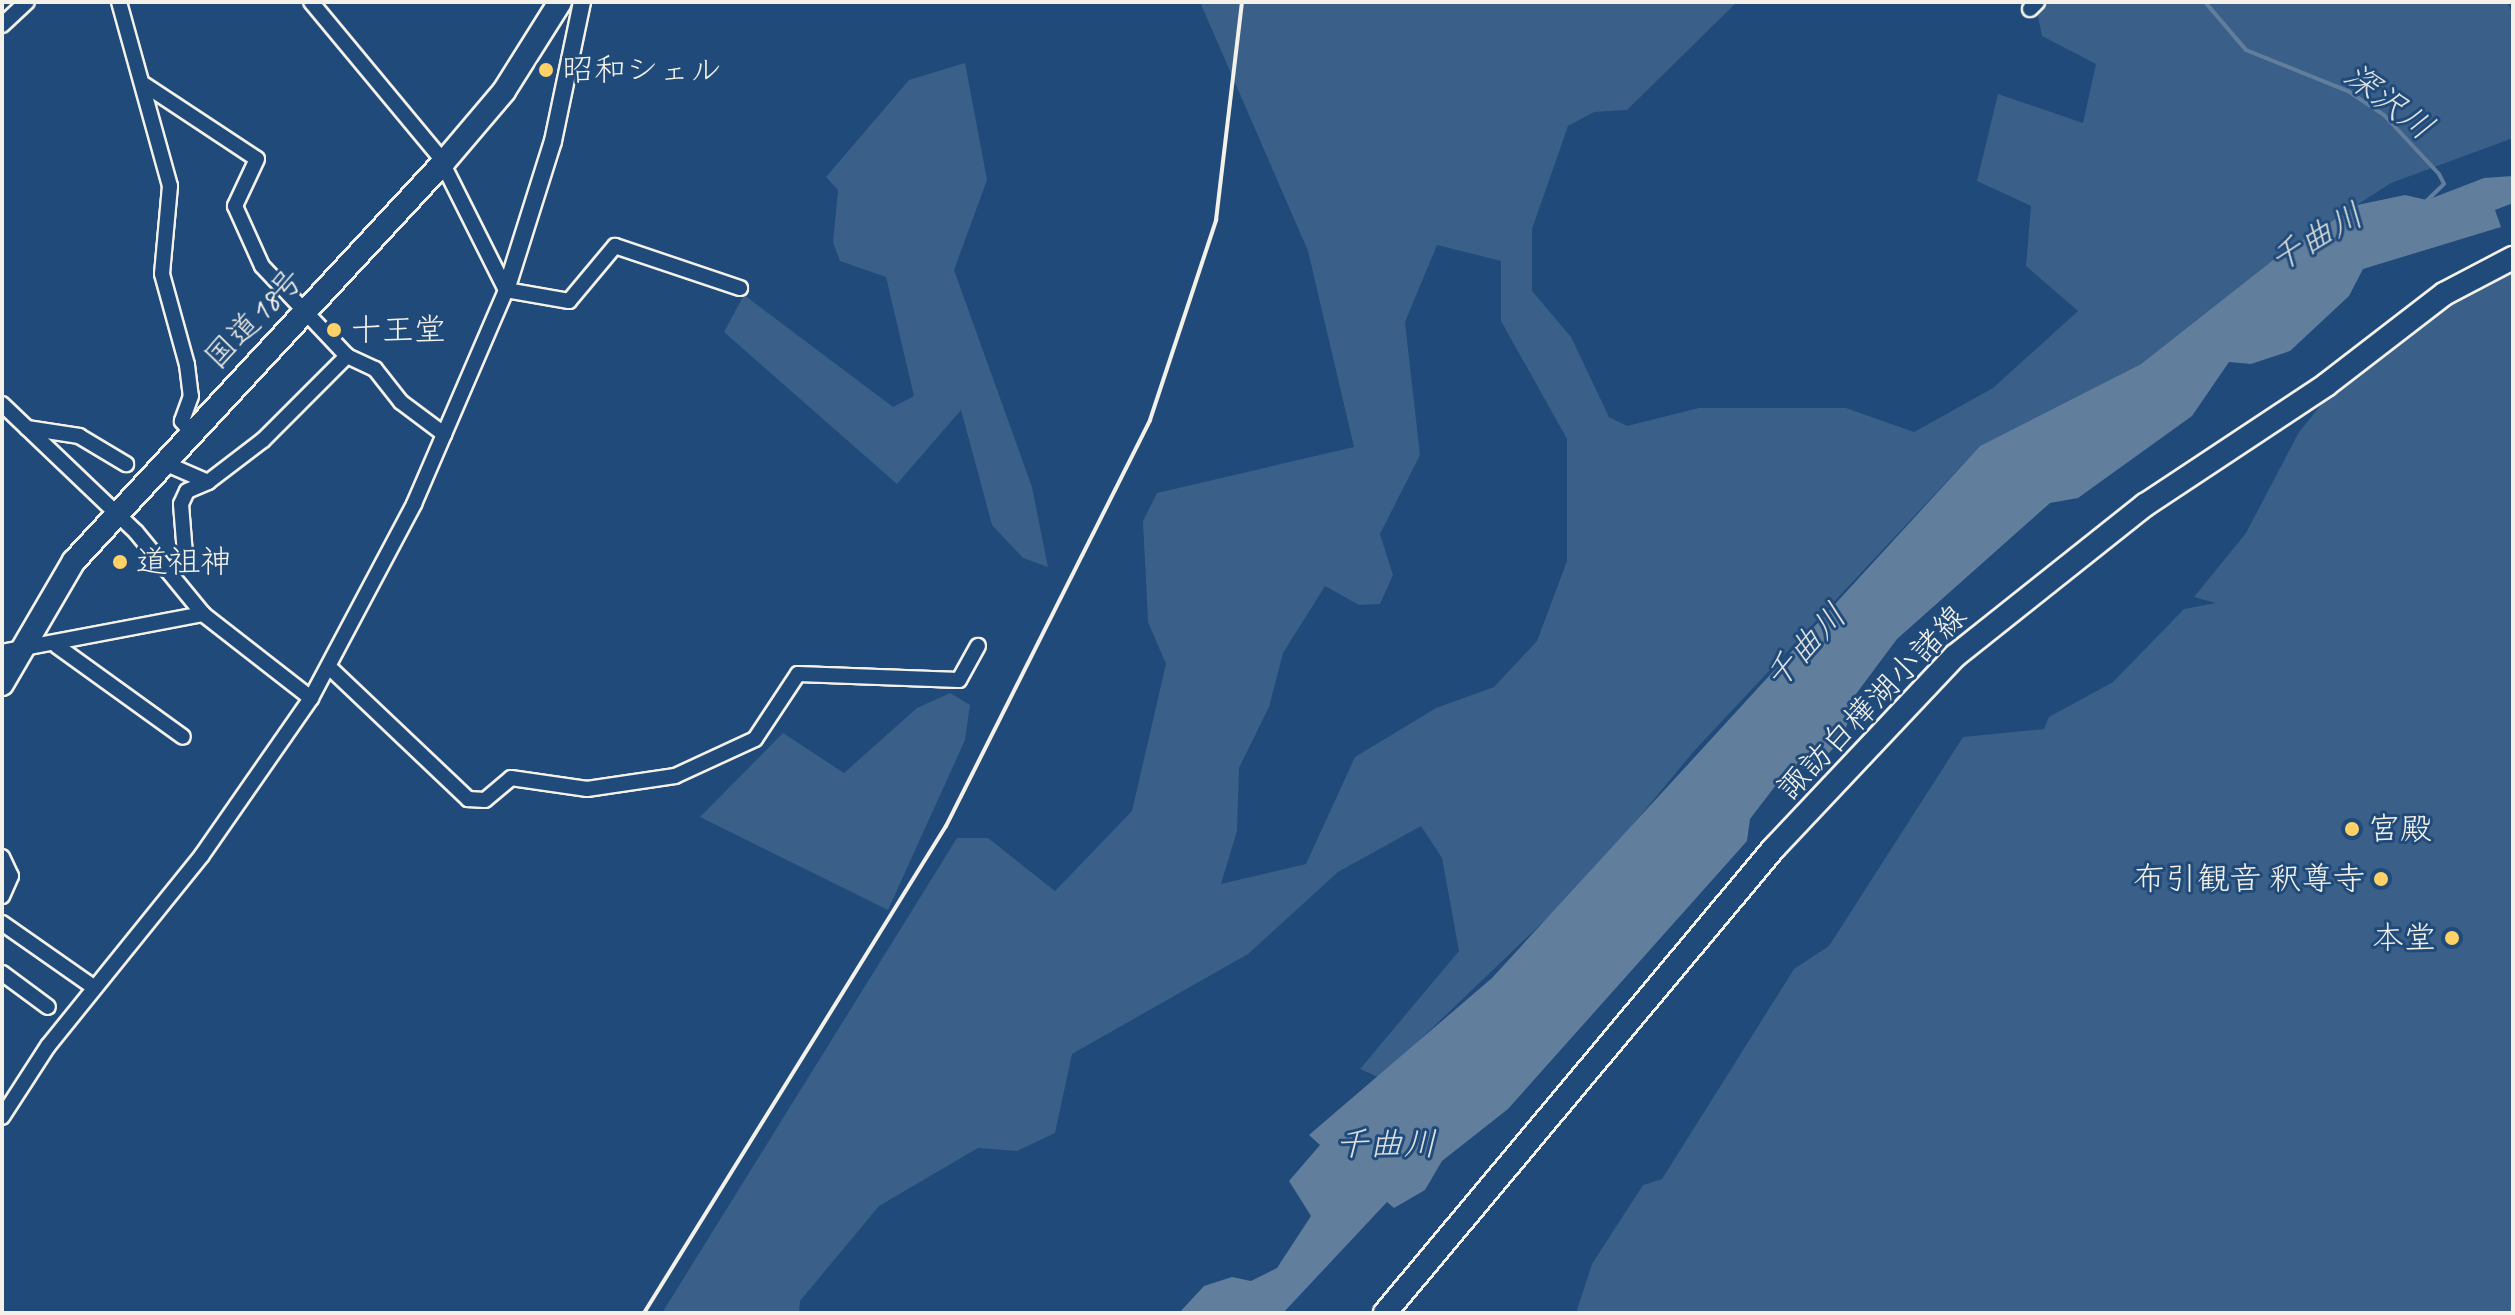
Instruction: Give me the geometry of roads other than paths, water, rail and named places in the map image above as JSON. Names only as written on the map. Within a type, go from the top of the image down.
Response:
[{"type":"main road","name":"国道18号","points":[[2,684],[13,648],[116,511],[443,163],[504,91],[562,2]]},
{"type":"main road","name":"諏訪白樺湖小諸線","points":[[1385,1313],[1774,848],[1955,656],[2145,505],[2326,385],[2444,294],[2513,258]]},
{"type":"street","points":[[2,25],[27,2]]},
{"type":"street","points":[[119,2],[145,85],[170,186],[162,274],[187,365],[191,396],[182,421],[191,432]]},
{"type":"street","points":[[311,2],[443,163],[506,290]]},
{"type":"street","points":[[562,2],[578,21]]},
{"type":"street","points":[[2,1117],[8,1090],[195,865],[311,698],[329,667],[444,434],[506,290],[542,180],[582,2]]},
{"type":"street","points":[[145,85],[257,159],[235,206],[262,266],[307,310],[347,356],[375,369],[401,402],[444,434]]},
{"type":"street","points":[[506,290],[569,301],[615,246],[740,288]]},
{"type":"street","points":[[172,573],[185,554],[181,504],[187,491],[208,482],[263,440],[347,356]]},
{"type":"street","points":[[2,404],[116,511],[172,573],[203,614],[311,698]]},
{"type":"street","points":[[27,428],[79,436],[126,464]]},
{"type":"street","points":[[162,462],[208,482]]},
{"type":"street","points":[[13,648],[57,646],[203,614]]},
{"type":"street","points":[[57,646],[183,737]]},
{"type":"street","points":[[329,667],[468,799],[485,800],[511,778],[587,789],[675,776],[755,739],[798,674],[959,680],[978,646]]},
{"type":"street","points":[[2,857],[11,876],[2,896]]},
{"type":"street","points":[[2,923],[95,988]]},
{"type":"street","points":[[2,973],[48,1007]]},
{"type":"water","name":"千曲川","points":[[2513,176],[2513,203],[2495,210],[2501,227],[2363,269],[2349,296],[2290,351],[2251,364],[2229,362],[2192,416],[2078,498],[2050,503],[1897,639],[1853,698],[1844,737],[1811,772],[1792,764],[1750,819],[1747,841],[1508,1109],[1442,1161],[1425,1190],[1394,1208],[1387,1202],[1283,1313],[1179,1313],[1204,1286],[1232,1277],[1251,1281],[1277,1268],[1311,1216],[1289,1181],[1320,1145],[1309,1135],[1492,978],[1980,446],[2141,364],[2282,253],[2357,205],[2405,195],[2427,200],[2484,178]]},
{"type":"waterway","name":"深沢川","points":[[2205,2],[2246,50],[2348,91],[2384,115],[2439,174],[2444,184],[2424,203]]},
{"type":"railway","points":[[644,1313],[946,826],[1150,420],[1216,220],[1242,2]]},
{"type":"place","name":"昭和シェル","points":[[546,70]]},
{"type":"place","name":"十王堂","points":[[334,330]]},
{"type":"place","name":"道祖神","points":[[120,562]]},
{"type":"place","name":"宮殿","points":[[2352,829]]},
{"type":"place","name":"布引観音 釈尊寺","points":[[2381,879]]},
{"type":"place","name":"本堂","points":[[2452,938]]}]
